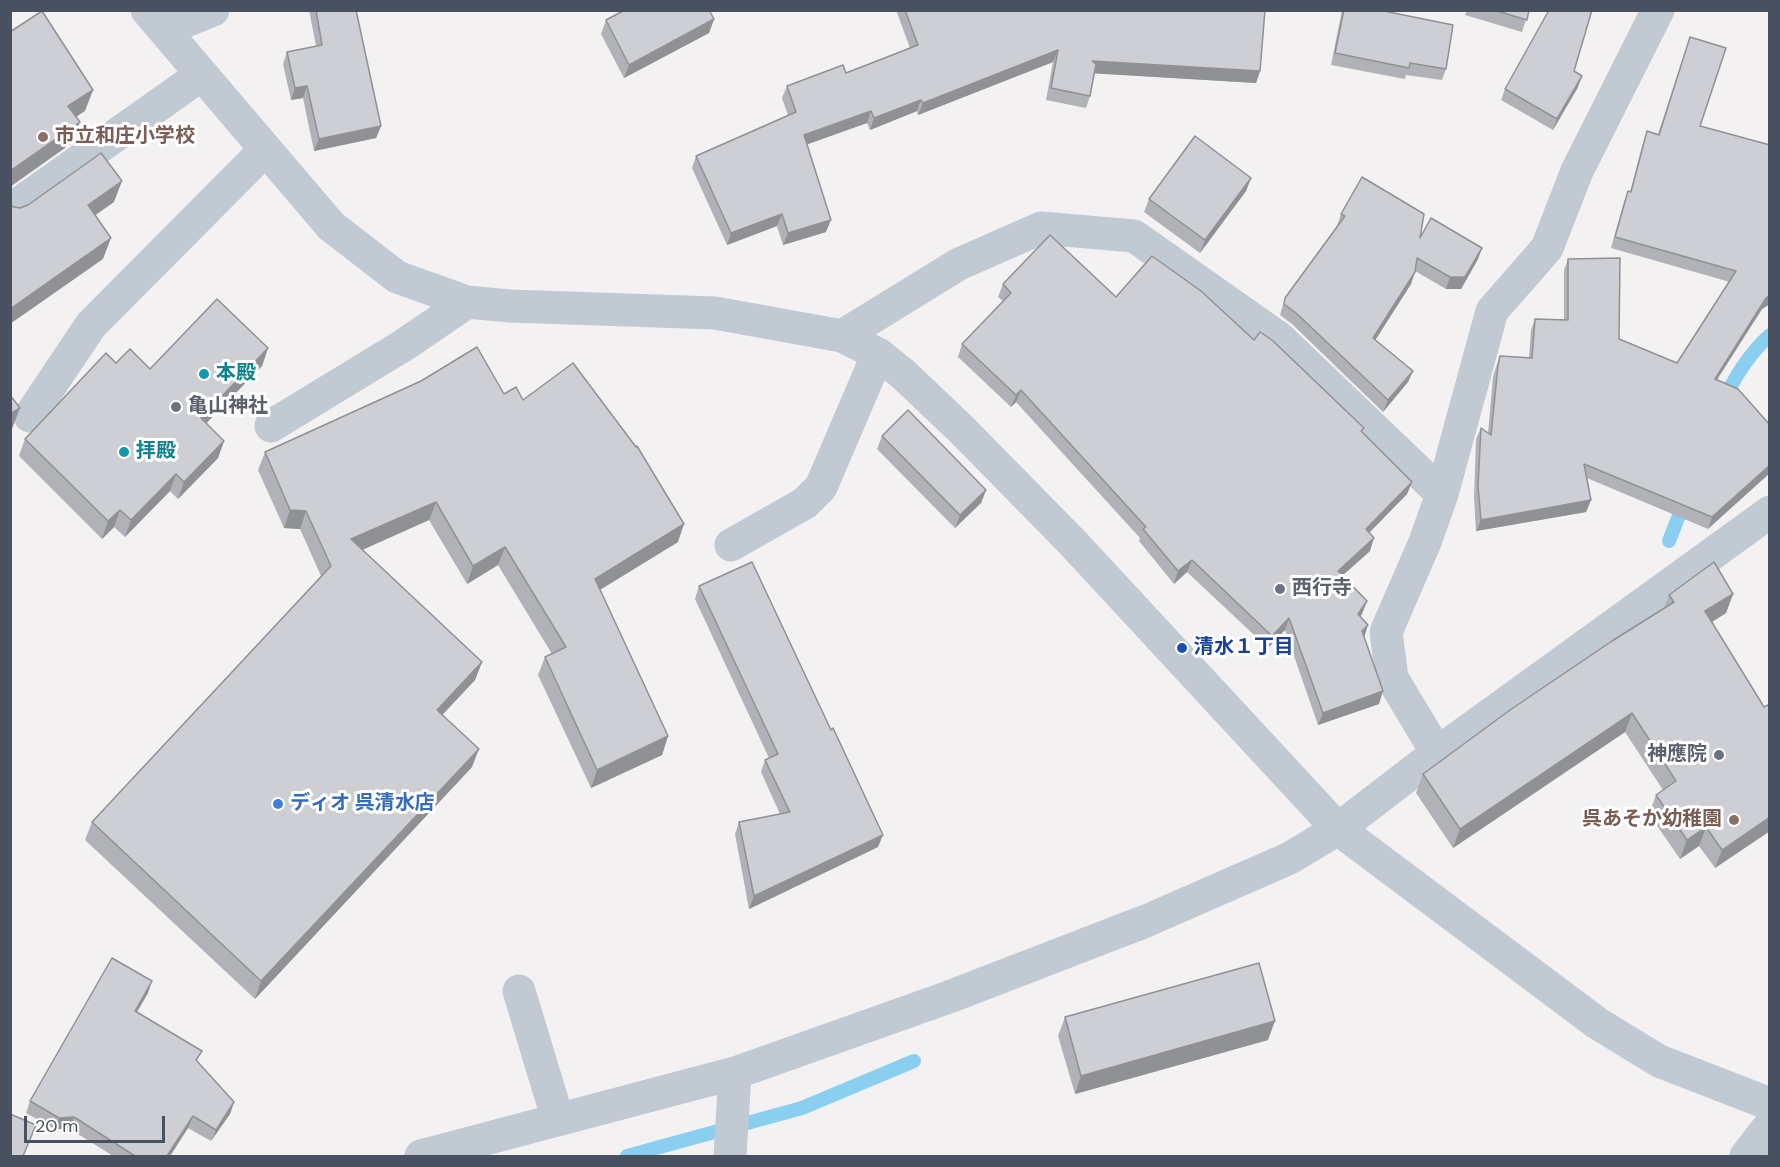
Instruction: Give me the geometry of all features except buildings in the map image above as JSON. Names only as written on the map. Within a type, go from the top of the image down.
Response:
[{"type":"street","points":[[213,10],[156,20],[331,226],[397,277],[467,302],[510,306],[715,313],[842,336],[878,354],[903,374],[962,430],[1073,543],[1338,829],[1597,1023],[1659,1061],[1770,1104]]},
{"type":"street","points":[[1437,753],[1392,678],[1386,632],[1425,542],[1442,494],[1492,312],[1547,248],[1577,171],[1658,10]]},
{"type":"street","points":[[10,210],[201,75]]},
{"type":"street","points":[[30,416],[91,325],[265,150]]},
{"type":"street","points":[[842,336],[960,264],[1041,228],[1134,236],[1279,338],[1442,494]]},
{"type":"street","points":[[271,426],[404,345],[467,302]]},
{"type":"street","points":[[731,545],[805,503],[821,487],[878,354]]},
{"type":"street","points":[[420,1156],[735,1073],[949,997],[1146,921],[1290,858],[1338,829],[1437,753],[1770,512]]},
{"type":"street","points":[[519,991],[558,1120]]},
{"type":"street","points":[[730,1156],[735,1073]]},
{"type":"street","points":[[1746,1156],[1770,1125]]},
{"type":"waterway","points":[[1724,402],[1743,366],[1770,335]]},
{"type":"waterway","points":[[1669,541],[1685,500]]},
{"type":"waterway","points":[[627,1156],[802,1108],[914,1061]]},
{"type":"place","name":"市立和庄小学校","points":[[43,137]]},
{"type":"place","name":"本殿","points":[[204,374]]},
{"type":"place","name":"亀山神社","points":[[176,407]]},
{"type":"place","name":"拝殿","points":[[124,452]]},
{"type":"place","name":"西行寺","points":[[1280,589]]},
{"type":"place","name":"清水１丁目","points":[[1182,648]]},
{"type":"place","name":"神應院","points":[[1719,755]]},
{"type":"place","name":"ディオ 呉清水店","points":[[278,804]]},
{"type":"place","name":"呉あそか幼稚園","points":[[1734,820]]}]
